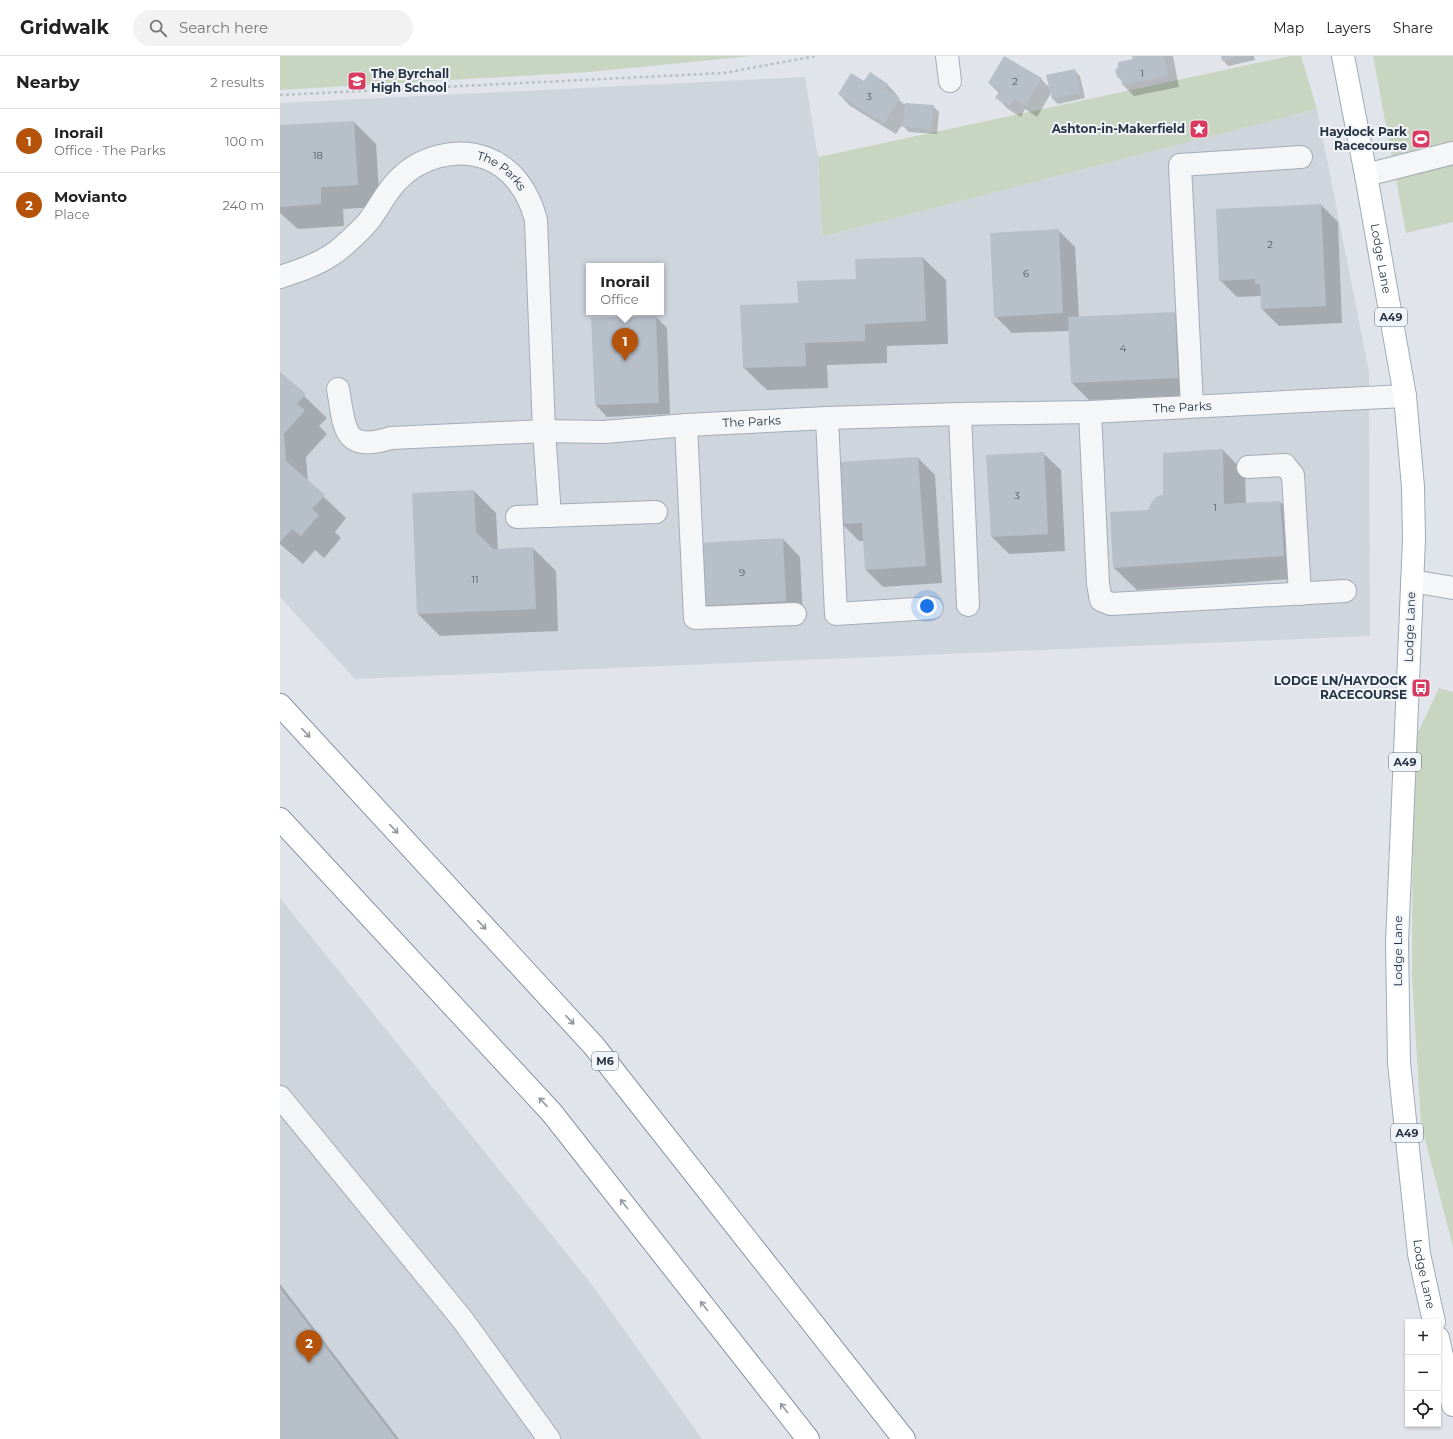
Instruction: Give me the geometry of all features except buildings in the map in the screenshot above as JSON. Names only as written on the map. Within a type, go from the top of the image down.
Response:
[{"type":"main road","name":"Lodge Lane","points":[[1343,56],[1366,175],[1405,396],[1413,487],[1414,539],[1397,943],[1399,1063],[1419,1254],[1433,1319]]},
{"type":"main road","name":"M6","points":[[280,705],[594,1046],[904,1439]]},
{"type":"main road","points":[[280,819],[552,1113],[808,1439]]},
{"type":"main road","points":[[1441,1351],[1453,1405]]},
{"type":"street","points":[[947,56],[950,81]]},
{"type":"street","name":"The Parks","points":[[280,277],[306,268],[333,254],[367,223],[396,181],[411,168],[428,160],[445,155],[462,153],[480,156],[494,161],[508,171],[523,188],[532,204],[536,220],[539,338],[550,516]]},
{"type":"street","points":[[1366,175],[1453,154]]},
{"type":"street","points":[[1192,406],[1180,165],[1300,157]]},
{"type":"street","points":[[338,389],[345,430],[357,442],[374,443],[392,438],[544,431]]},
{"type":"street","name":"The Parks","points":[[544,431],[604,432],[686,425],[827,418],[1090,412],[1405,396]]},
{"type":"street","points":[[1090,412],[1098,584],[1101,600],[1111,604],[1345,591]]},
{"type":"street","points":[[960,414],[968,605]]},
{"type":"street","points":[[827,418],[836,614],[932,608]]},
{"type":"street","points":[[686,425],[695,618],[795,614]]},
{"type":"street","points":[[1248,467],[1285,466],[1293,475],[1300,594]]},
{"type":"street","points":[[517,517],[656,512]]},
{"type":"street","points":[[1412,581],[1453,588]]},
{"type":"street","points":[[280,1097],[462,1319],[549,1439]]},
{"type":"path","points":[[280,95],[724,72],[816,56]]},
{"type":"shaded area","points":[[805,77],[818,157],[822,237],[1317,109],[1369,372],[1370,636],[355,679],[280,597],[280,103]]},
{"type":"shaded area","points":[[280,898],[592,1285],[702,1439],[280,1439]]},
{"type":"green space","name":"The Byrchall High School","points":[[280,56],[752,56],[589,72],[280,90]]},
{"type":"green space","points":[[1290,56],[1301,56],[1317,109],[822,237],[818,157]]},
{"type":"green space","name":"Haydock Park Racecourse","points":[[1373,56],[1453,56],[1453,222],[1406,233]]},
{"type":"green space","points":[[1439,688],[1453,692],[1453,1247],[1421,1124],[1412,978],[1413,743]]},
{"type":"place","name":"The Byrchall High School","points":[[357,81]]},
{"type":"place","name":"Ashton-in-Makerfield","points":[[1199,129]]},
{"type":"place","name":"Haydock Park Racecourse","points":[[1421,139]]},
{"type":"place","name":"Inorail","points":[[625,361]]},
{"type":"place","name":"LODGE LN/HAYDOCK RACECOURSE","points":[[1421,688]]},
{"type":"place","name":"Movianto","points":[[309,1363]]}]
